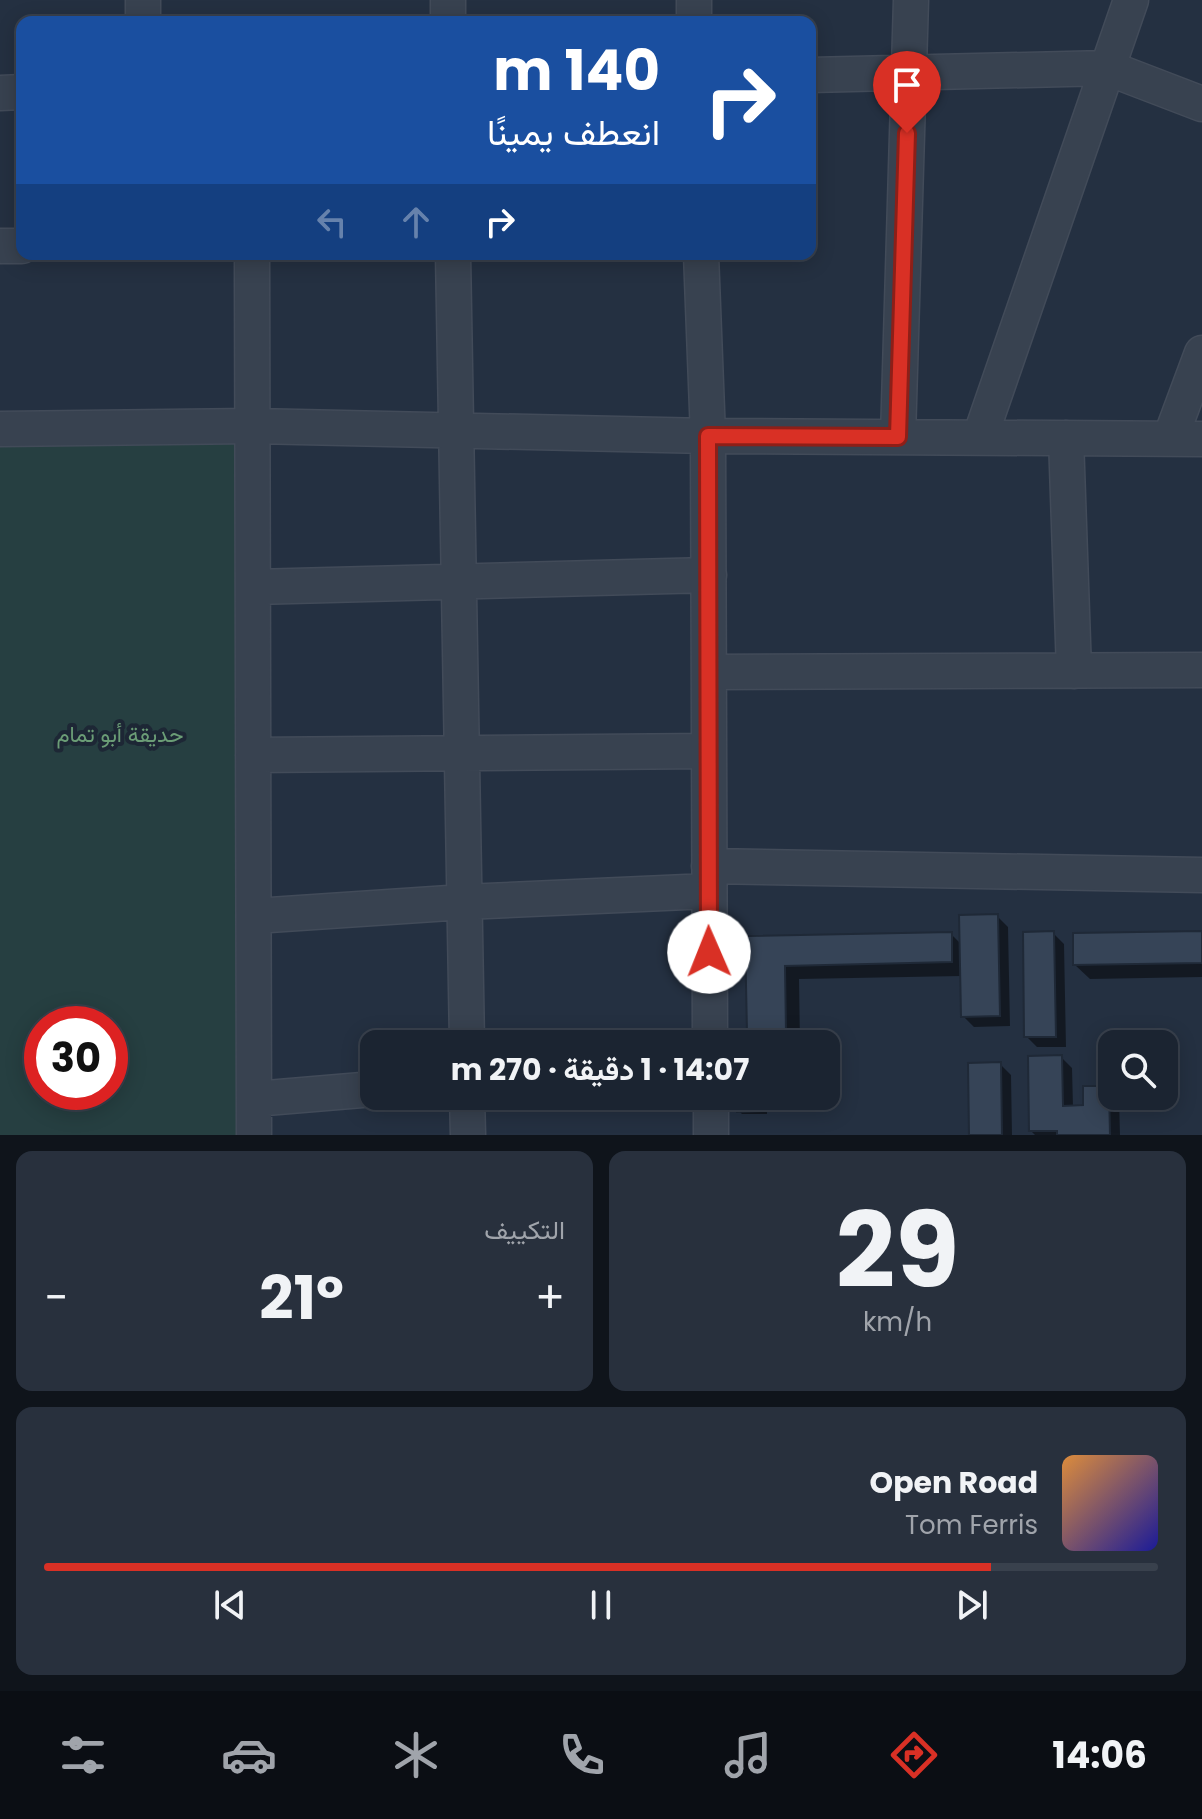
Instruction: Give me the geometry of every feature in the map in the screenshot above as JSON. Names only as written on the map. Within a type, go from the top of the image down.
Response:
[{"type":"street","points":[[898,437],[911,0]]},
{"type":"street","points":[[980,437],[1131,0]]},
{"type":"street","points":[[816,75],[1108,68],[1202,104]]},
{"type":"street","points":[[252,260],[254,1135]]},
{"type":"street","points":[[453,260],[467,1030]]},
{"type":"street","points":[[701,260],[708,436],[710,1030]]},
{"type":"street","points":[[0,429],[252,426],[708,436],[1186,439],[1202,353]]},
{"type":"street","points":[[1066,438],[1074,671]]},
{"type":"street","points":[[253,587],[709,575]]},
{"type":"street","points":[[709,672],[1202,670]]},
{"type":"street","points":[[253,755],[709,751]]},
{"type":"street","points":[[254,916],[464,902],[709,878],[1202,875]]},
{"type":"street","points":[[254,1099],[360,1090]]},
{"type":"street","points":[[467,1110],[468,1135]]},
{"type":"street","points":[[711,1110],[711,1135]]},
{"type":"green space","name":"حديقة أبو تمام","points":[[0,443],[241,443],[240,1135],[0,1135]]},
{"type":"building","points":[[998,914],[1000,1016],[961,1017],[959,915]]},
{"type":"building","points":[[1054,931],[1056,1037],[1024,1037],[1023,932]]},
{"type":"building","points":[[1202,931],[1202,963],[1073,965],[1073,933]]},
{"type":"building","points":[[952,932],[952,962],[785,966],[786,1030],[747,1030],[745,936]]},
{"type":"building","points":[[1062,1055],[1063,1106],[1083,1105],[1083,1086],[1098,1086],[1098,1110],[1109,1110],[1110,1135],[1057,1135],[1057,1131],[1029,1131],[1028,1056]]},
{"type":"building","points":[[1001,1062],[1002,1135],[969,1135],[968,1063]]},
{"type":"building","points":[[737,1110],[765,1110],[765,1111]]},
{"type":"route","points":[[709,952],[708,436],[898,437],[907,133]]}]
